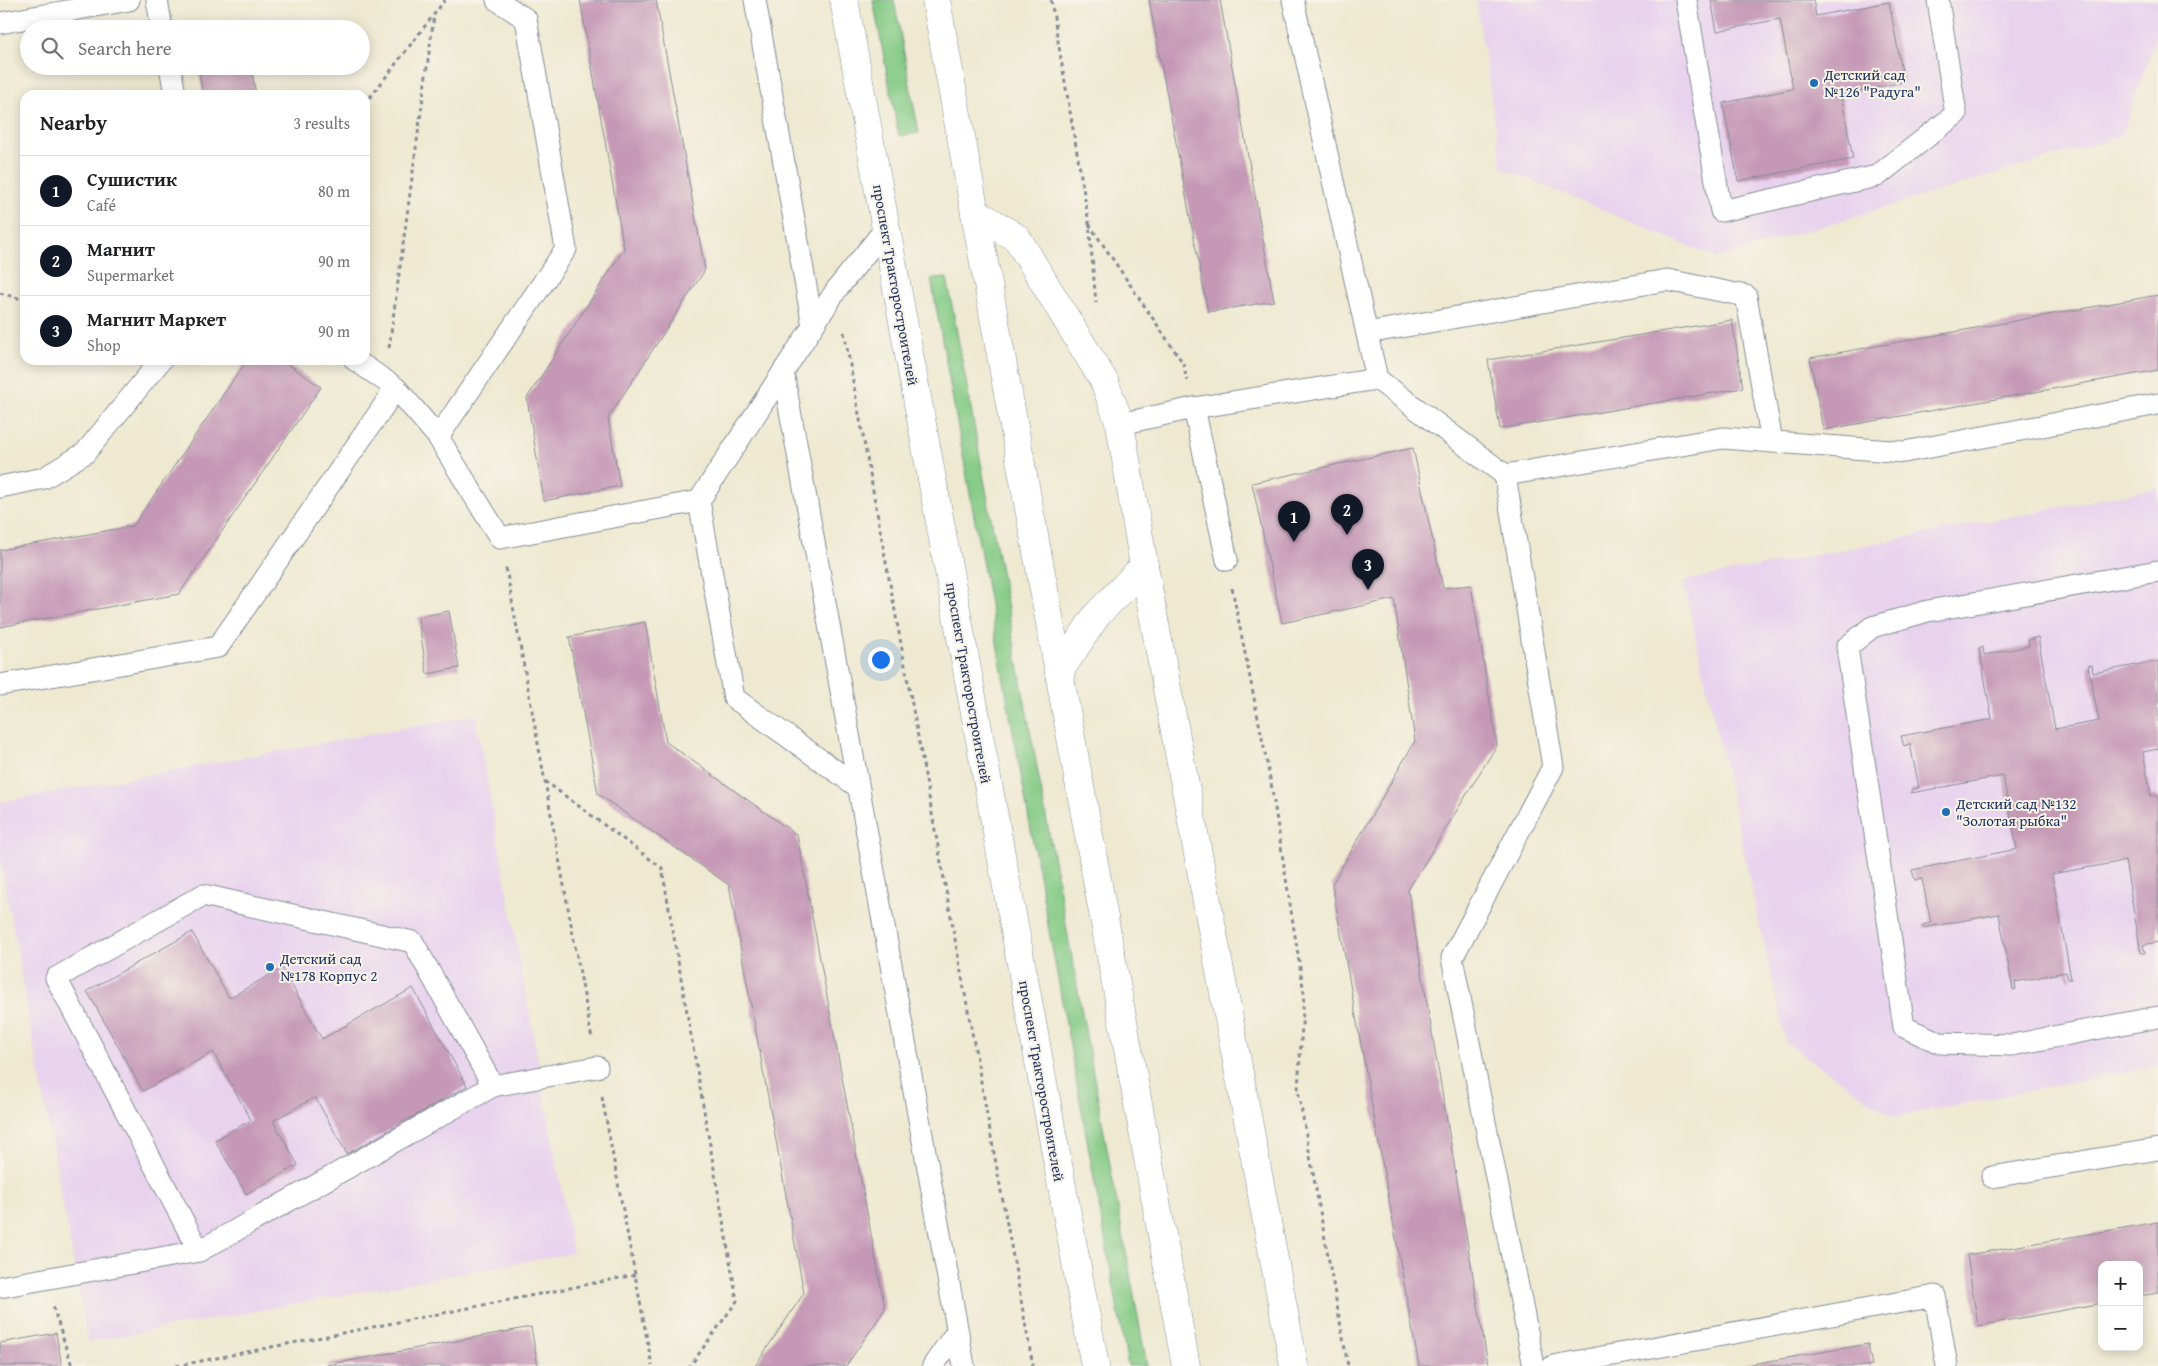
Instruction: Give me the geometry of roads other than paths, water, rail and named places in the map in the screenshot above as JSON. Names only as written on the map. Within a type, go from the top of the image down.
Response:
[{"type":"main road","name":"проспект Тракторостроителей","points":[[844,0],[1095,1366]]},
{"type":"main road","points":[[936,0],[1186,1366]]},
{"type":"main road","points":[[975,212],[1017,238],[1104,381],[1120,424],[1144,566],[1294,1366]]},
{"type":"main road","points":[[1059,672],[1096,616],[1144,566]]},
{"type":"lane","points":[[0,23],[129,0]]},
{"type":"lane","points":[[157,0],[160,20]]},
{"type":"lane","points":[[438,437],[566,249],[526,19],[497,0]]},
{"type":"lane","points":[[754,0],[813,326]]},
{"type":"lane","points":[[1293,0],[1378,380],[1505,475],[1553,767],[1452,958],[1534,1366]]},
{"type":"lane","points":[[1686,0],[1721,211],[1876,176],[1956,114],[1938,0]]},
{"type":"lane","points":[[172,75],[174,90]]},
{"type":"lane","points":[[858,787],[734,698],[699,501],[837,289],[886,228]]},
{"type":"lane","points":[[1367,332],[1667,280],[1746,296],[1772,442]]},
{"type":"lane","points":[[0,487],[44,478],[86,453],[157,365]]},
{"type":"lane","points":[[362,365],[390,384],[438,437],[500,538],[699,501]]},
{"type":"lane","points":[[783,372],[964,1366]]},
{"type":"lane","points":[[1120,424],[1194,408],[1378,380]]},
{"type":"lane","points":[[0,685],[218,647],[390,384]]},
{"type":"lane","points":[[1505,475],[1723,438],[1904,452],[2158,404]]},
{"type":"lane","points":[[1194,408],[1227,560]]},
{"type":"lane","points":[[2158,571],[1928,611],[1872,626],[1847,647],[1904,1027],[1940,1043],[2012,1045],[2158,1017]]},
{"type":"lane","points":[[199,1251],[56,978],[203,895],[413,942],[493,1086]]},
{"type":"lane","points":[[0,1287],[199,1251],[493,1086],[597,1067]]},
{"type":"lane","points":[[1992,1176],[2158,1149]]},
{"type":"lane","points":[[1553,1366],[1935,1296],[1947,1366]]},
{"type":"lane","points":[[933,1366],[957,1331]]},
{"type":"place","name":"Детский сад №126 \"Радуга\"","points":[[1814,83]]},
{"type":"place","name":"Магнит","points":[[1347,535]]},
{"type":"place","name":"Сушистик","points":[[1294,542]]},
{"type":"place","name":"Магнит Маркет","points":[[1368,590]]},
{"type":"place","name":"Детский сад №132 \"Золотая рыбка\"","points":[[1946,812]]},
{"type":"place","name":"Детский сад №178 Корпус 2","points":[[270,967]]}]
